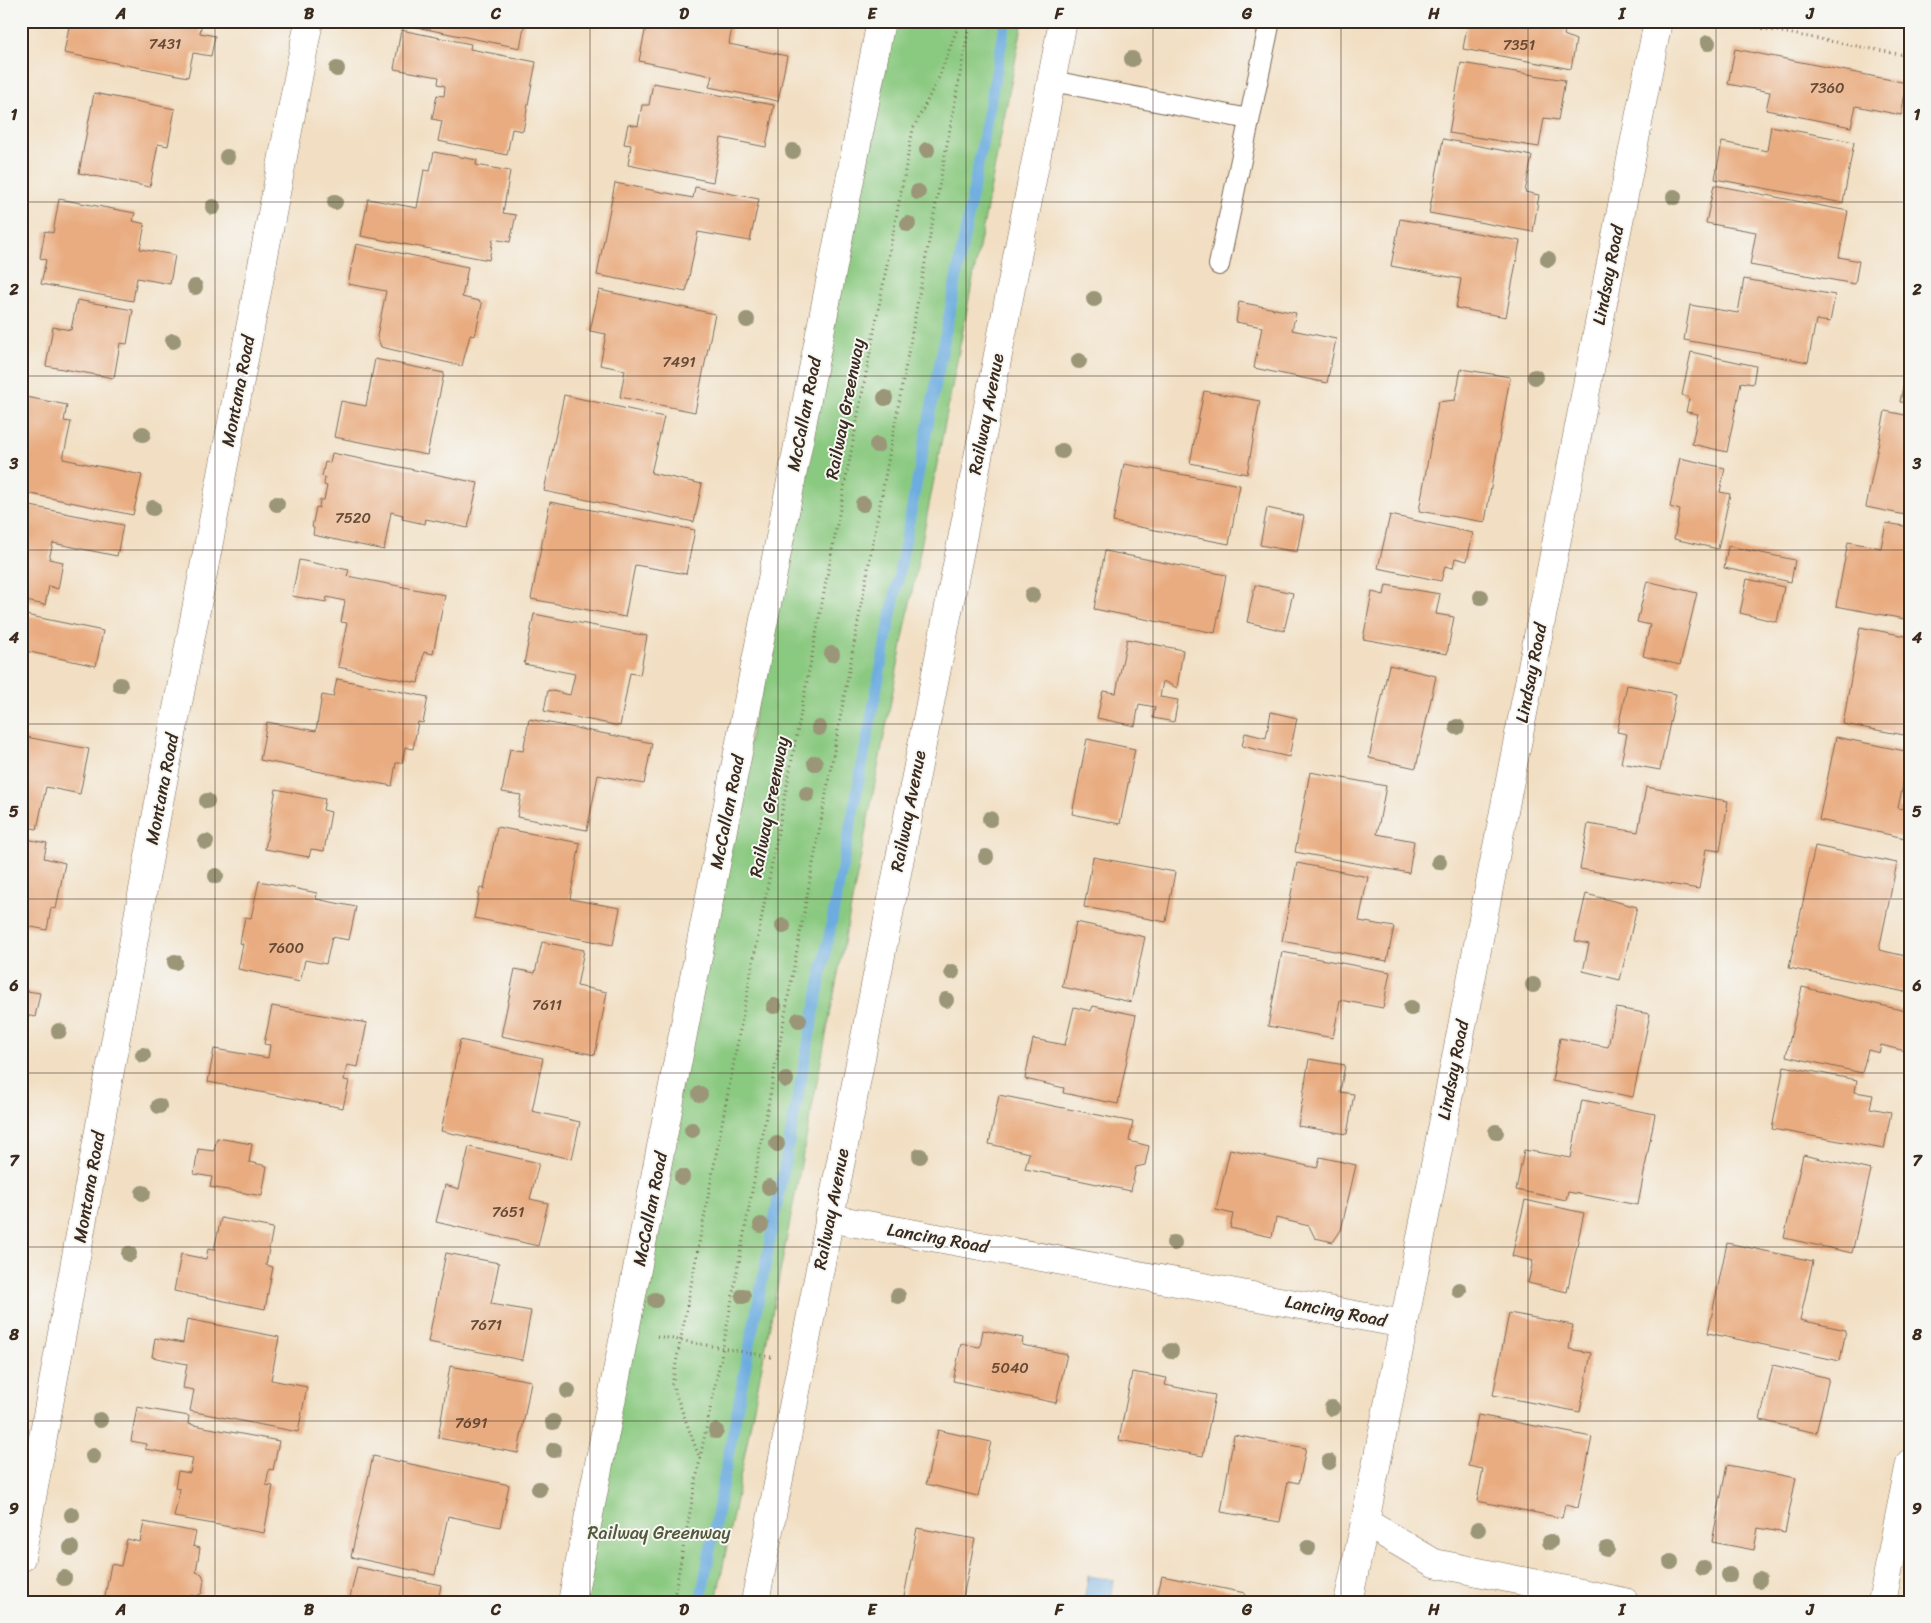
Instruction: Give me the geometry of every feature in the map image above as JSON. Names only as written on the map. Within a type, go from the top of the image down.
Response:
[{"type":"street","name":"Montana Road","points":[[21,1558],[159,804],[309,21]]},
{"type":"street","name":"McCallan Road","points":[[572,1602],[627,1330],[881,21]]},
{"type":"street","name":"Railway Avenue","points":[[755,1602],[1063,21]]},
{"type":"street","name":"Lindsay Road","points":[[1404,1324],[1658,21]]},
{"type":"street","name":"Lancing Road","points":[[829,1218],[1404,1324],[1348,1602]]},
{"type":"street","points":[[1882,1602],[1910,1463]]},
{"type":"street","points":[[1365,1522],[1434,1563],[1625,1602]]},
{"type":"lane","points":[[1219,266],[1270,21]]},
{"type":"lane","points":[[1052,81],[1250,119]]},
{"type":"path","name":"Railway Greenway","points":[[700,1459],[672,1384],[913,129],[939,77],[960,21]]},
{"type":"path","points":[[673,1602],[723,1347],[970,21]]},
{"type":"path","points":[[1723,21],[1910,56]]},
{"type":"path","points":[[627,1330],[723,1347],[802,1364]]},
{"type":"green space","name":"Railway Greenway","points":[[895,21],[1023,21],[716,1602],[575,1602]]},
{"type":"water","points":[[1088,1576],[1114,1580],[1111,1602],[1084,1602]]},
{"type":"building","points":[[70,21],[202,21],[200,33],[215,36],[211,56],[193,53],[188,77],[64,53]]},
{"type":"building","points":[[402,21],[525,21],[520,48],[401,24]]},
{"type":"building","points":[[647,21],[733,21],[729,44],[787,56],[778,101],[709,87],[712,76],[639,61]]},
{"type":"building","points":[[1468,21],[1567,21],[1564,35],[1576,40],[1571,69],[1463,49]]},
{"type":"building","points":[[401,30],[471,44],[470,49],[536,62],[523,131],[512,129],[507,155],[438,141],[442,121],[432,119],[437,95],[444,96],[445,86],[438,84],[439,77],[394,69]]},
{"type":"building","points":[[1735,49],[1907,83],[1901,115],[1856,106],[1851,127],[1766,110],[1770,92],[1728,84]]},
{"type":"building","points":[[1461,63],[1565,80],[1558,120],[1544,118],[1539,147],[1449,133]]},
{"type":"building","points":[[653,83],[774,105],[766,147],[721,138],[713,182],[628,165],[631,145],[624,144],[628,124],[638,126],[642,105],[649,105]]},
{"type":"building","points":[[94,93],[175,109],[168,146],[158,144],[150,187],[79,173]]},
{"type":"building","points":[[1771,126],[1854,142],[1843,203],[1715,179],[1722,142],[1767,151]]},
{"type":"building","points":[[1443,139],[1532,156],[1525,192],[1539,195],[1533,232],[1429,213]]},
{"type":"building","points":[[434,152],[477,160],[476,165],[510,171],[503,213],[516,215],[510,242],[493,239],[489,260],[361,236],[368,199],[417,208],[424,170],[430,171]]},
{"type":"building","points":[[615,183],[693,198],[695,187],[759,199],[750,241],[698,232],[686,292],[597,275]]},
{"type":"building","points":[[1714,185],[1848,211],[1839,257],[1859,261],[1855,284],[1750,265],[1756,232],[1706,223]]},
{"type":"building","points":[[59,199],[135,213],[133,221],[145,224],[140,249],[175,255],[170,284],[137,278],[133,301],[41,284],[46,260],[40,258],[45,231],[53,233]]},
{"type":"building","points":[[1400,219],[1520,241],[1506,317],[1456,308],[1461,279],[1391,266]]},
{"type":"building","points":[[356,244],[468,267],[462,297],[479,301],[482,304],[475,336],[470,335],[462,366],[381,347],[377,336],[386,291],[348,284]]},
{"type":"building","points":[[1744,279],[1835,295],[1830,322],[1816,320],[1808,362],[1684,340],[1690,305],[1738,313]]},
{"type":"building","points":[[599,290],[715,314],[695,412],[620,397],[625,370],[600,365],[606,334],[590,331]]},
{"type":"building","points":[[77,300],[133,310],[127,344],[120,343],[114,378],[46,366],[53,327],[71,330]]},
{"type":"building","points":[[1239,302],[1296,313],[1292,330],[1336,339],[1327,383],[1254,368],[1262,327],[1236,322]]},
{"type":"building","points":[[1691,352],[1756,366],[1753,384],[1741,382],[1727,452],[1692,444],[1698,414],[1686,412],[1689,398],[1682,395]]},
{"type":"building","points":[[1910,355],[1910,403],[1900,402]]},
{"type":"building","points":[[375,359],[444,373],[427,455],[334,437],[341,401],[366,406]]},
{"type":"building","points":[[1461,369],[1510,377],[1485,522],[1419,511],[1438,402],[1455,400]]},
{"type":"building","points":[[1204,391],[1260,401],[1247,474],[1190,463]]},
{"type":"building","points":[[564,395],[664,417],[651,473],[702,484],[694,522],[544,491]]},
{"type":"building","points":[[21,396],[67,405],[64,421],[71,422],[63,459],[142,475],[133,515],[21,492]]},
{"type":"building","points":[[1885,411],[1910,416],[1910,516],[1866,507]]},
{"type":"building","points":[[332,453],[478,483],[468,528],[426,519],[425,524],[402,519],[403,515],[391,512],[384,550],[313,535],[314,528],[312,527],[316,507],[319,508],[320,500],[324,500],[327,486],[324,485],[325,477],[322,476],[325,462],[330,463]]},
{"type":"building","points":[[1680,458],[1725,468],[1720,492],[1730,494],[1718,549],[1674,539],[1680,510],[1670,507]]},
{"type":"building","points":[[1124,464],[1240,485],[1229,544],[1113,522]]},
{"type":"building","points":[[550,502],[695,530],[686,574],[635,565],[625,617],[531,599]]},
{"type":"building","points":[[21,504],[123,525],[117,556],[53,543],[49,559],[63,562],[58,589],[49,586],[45,605],[21,600]]},
{"type":"building","points":[[1267,508],[1304,516],[1297,552],[1260,545]]},
{"type":"building","points":[[1390,515],[1473,533],[1467,561],[1455,558],[1453,568],[1445,566],[1441,581],[1378,568]]},
{"type":"building","points":[[1886,523],[1910,527],[1910,620],[1836,606],[1848,542],[1881,548]]},
{"type":"building","points":[[1728,546],[1795,560],[1791,582],[1724,568]]},
{"type":"building","points":[[1105,551],[1226,575],[1215,633],[1094,609]]},
{"type":"building","points":[[299,560],[349,570],[347,576],[445,595],[433,654],[424,652],[418,683],[338,667],[347,623],[341,622],[345,601],[327,597],[326,602],[292,596]]},
{"type":"building","points":[[1747,579],[1784,587],[1777,622],[1740,613]]},
{"type":"building","points":[[1647,581],[1697,593],[1680,665],[1643,656],[1650,625],[1637,622]]},
{"type":"building","points":[[1255,585],[1293,593],[1284,631],[1247,622]]},
{"type":"building","points":[[1386,585],[1440,594],[1436,614],[1454,617],[1447,654],[1363,639],[1372,592],[1384,595]]},
{"type":"building","points":[[21,614],[103,631],[96,666],[25,651],[21,666]]},
{"type":"building","points":[[534,614],[647,636],[640,675],[630,673],[620,726],[544,711],[548,690],[570,695],[575,674],[524,664]]},
{"type":"building","points":[[1860,627],[1910,637],[1910,736],[1843,724]]},
{"type":"building","points":[[1127,639],[1183,650],[1177,688],[1163,681],[1160,697],[1178,700],[1174,722],[1153,718],[1155,707],[1139,704],[1135,726],[1097,718],[1103,691],[1116,693]]},
{"type":"building","points":[[1389,665],[1436,676],[1416,768],[1369,758]]},
{"type":"building","points":[[337,679],[428,697],[423,723],[418,722],[413,749],[405,747],[402,763],[396,763],[392,786],[260,760],[267,722],[316,731],[322,695],[333,697]]},
{"type":"building","points":[[1627,685],[1676,694],[1660,770],[1621,763],[1627,734],[1617,732]]},
{"type":"building","points":[[1271,712],[1297,718],[1289,757],[1242,746],[1245,733],[1266,738]]},
{"type":"building","points":[[529,719],[652,743],[644,784],[598,775],[587,830],[517,817],[521,795],[502,792],[510,749],[523,751]]},
{"type":"building","points":[[21,736],[89,749],[80,794],[46,787],[37,829],[21,826]]},
{"type":"building","points":[[1836,737],[1910,752],[1898,808],[1910,810],[1910,839],[1819,820]]},
{"type":"building","points":[[1087,739],[1135,749],[1120,824],[1072,814]]},
{"type":"building","points":[[1310,772],[1386,786],[1377,834],[1414,841],[1409,873],[1295,852]]},
{"type":"building","points":[[1646,787],[1728,801],[1720,851],[1706,849],[1699,889],[1580,869],[1588,824],[1638,832]]},
{"type":"building","points":[[276,789],[325,799],[323,810],[331,812],[324,851],[311,849],[309,857],[265,849]]},
{"type":"building","points":[[497,827],[580,843],[570,899],[620,908],[613,945],[474,918],[480,888],[484,889]]},
{"type":"building","points":[[21,838],[47,843],[44,858],[65,863],[56,909],[51,908],[47,930],[21,925]]},
{"type":"building","points":[[1815,846],[1897,863],[1879,950],[1910,957],[1910,993],[1789,968]]},
{"type":"building","points":[[1093,857],[1175,872],[1166,922],[1084,907]]},
{"type":"building","points":[[1297,863],[1368,877],[1359,921],[1394,927],[1387,961],[1282,941]]},
{"type":"building","points":[[259,881],[317,893],[316,899],[356,907],[349,940],[332,937],[326,964],[305,960],[300,982],[238,969],[243,944],[240,943],[245,917],[251,918]]},
{"type":"building","points":[[1586,894],[1637,907],[1620,980],[1583,971],[1589,944],[1575,941]]},
{"type":"building","points":[[1076,922],[1145,937],[1131,1002],[1062,987]]},
{"type":"building","points":[[542,942],[584,950],[577,986],[607,992],[595,1055],[501,1036],[515,969],[535,973]]},
{"type":"building","points":[[1282,952],[1390,972],[1383,1008],[1340,1000],[1333,1038],[1268,1026]]},
{"type":"building","points":[[21,959],[26,960],[22,980],[21,979]]},
{"type":"building","points":[[1802,987],[1910,1012],[1910,1032],[1905,1051],[1881,1045],[1879,1053],[1868,1050],[1862,1073],[1786,1056]]},
{"type":"building","points":[[21,990],[40,993],[35,1017],[21,1014]]},
{"type":"building","points":[[272,1006],[367,1023],[358,1067],[347,1065],[344,1080],[349,1081],[343,1108],[208,1082],[214,1049],[268,1058],[270,1045],[264,1044]]},
{"type":"building","points":[[1093,1006],[1136,1015],[1118,1104],[1063,1093],[1064,1088],[1025,1079],[1033,1039],[1065,1045],[1074,1007],[1091,1011]]},
{"type":"building","points":[[1616,1008],[1650,1014],[1633,1097],[1552,1081],[1560,1038],[1608,1047]]},
{"type":"building","points":[[460,1040],[543,1058],[532,1111],[580,1122],[572,1159],[441,1131]]},
{"type":"building","points":[[1309,1059],[1345,1065],[1340,1092],[1354,1094],[1347,1134],[1298,1126]]},
{"type":"building","points":[[1784,1066],[1857,1080],[1855,1092],[1873,1095],[1870,1108],[1891,1112],[1884,1149],[1772,1129]]},
{"type":"building","points":[[999,1095],[1133,1122],[1129,1141],[1149,1146],[1145,1165],[1136,1167],[1131,1191],[1025,1169],[1029,1153],[989,1144]]},
{"type":"building","points":[[1582,1100],[1655,1114],[1638,1205],[1568,1192],[1566,1200],[1516,1190],[1524,1150],[1571,1158]]},
{"type":"building","points":[[217,1138],[252,1144],[249,1162],[267,1166],[262,1196],[210,1187],[212,1177],[194,1174],[198,1149],[214,1151]]},
{"type":"building","points":[[469,1147],[539,1163],[530,1199],[548,1203],[538,1246],[436,1222],[445,1185],[459,1189]]},
{"type":"building","points":[[1230,1149],[1317,1168],[1320,1157],[1356,1165],[1341,1230],[1333,1242],[1315,1238],[1309,1226],[1276,1218],[1272,1237],[1230,1228],[1233,1214],[1216,1210]]},
{"type":"building","points":[[1803,1155],[1871,1170],[1852,1253],[1784,1238]]},
{"type":"building","points":[[1525,1200],[1584,1213],[1567,1292],[1528,1283],[1533,1261],[1512,1256]]},
{"type":"building","points":[[221,1218],[273,1228],[266,1265],[273,1267],[265,1309],[174,1291],[181,1254],[206,1259],[208,1249],[214,1250]]},
{"type":"building","points":[[1727,1243],[1813,1261],[1800,1320],[1846,1330],[1840,1361],[1708,1333]]},
{"type":"building","points":[[446,1253],[499,1263],[491,1304],[531,1311],[522,1360],[428,1342]]},
{"type":"building","points":[[1509,1313],[1573,1325],[1569,1349],[1591,1353],[1580,1412],[1493,1395]]},
{"type":"building","points":[[187,1319],[279,1337],[271,1380],[307,1387],[298,1432],[190,1411],[194,1390],[183,1388],[187,1364],[152,1357],[155,1338],[183,1343]]},
{"type":"building","points":[[983,1330],[1023,1338],[1022,1345],[1067,1354],[1056,1403],[953,1381],[961,1344],[980,1347]]},
{"type":"building","points":[[1773,1365],[1829,1378],[1816,1433],[1760,1420]]},
{"type":"building","points":[[450,1366],[531,1381],[518,1453],[438,1438]]},
{"type":"building","points":[[1132,1372],[1167,1378],[1165,1385],[1215,1395],[1203,1456],[1119,1440]]},
{"type":"building","points":[[137,1407],[189,1416],[188,1424],[279,1441],[273,1470],[269,1469],[266,1485],[273,1486],[264,1533],[174,1517],[180,1489],[175,1488],[178,1471],[190,1473],[193,1458],[145,1449],[146,1444],[131,1441]]},
{"type":"building","points":[[1478,1415],[1592,1437],[1578,1508],[1565,1505],[1562,1518],[1477,1501],[1483,1469],[1468,1466]]},
{"type":"building","points":[[938,1430],[991,1442],[978,1496],[926,1484]]},
{"type":"building","points":[[1234,1435],[1306,1448],[1299,1483],[1288,1481],[1280,1522],[1221,1512]]},
{"type":"building","points":[[373,1456],[509,1485],[500,1527],[448,1516],[435,1575],[351,1557]]},
{"type":"building","points":[[1727,1465],[1796,1478],[1785,1533],[1758,1528],[1754,1550],[1712,1542]]},
{"type":"building","points":[[144,1522],[196,1532],[193,1546],[200,1548],[196,1572],[202,1574],[204,1579],[202,1593],[197,1596],[190,1595],[189,1602],[104,1602],[111,1564],[121,1566],[127,1539],[140,1542]]},
{"type":"building","points":[[917,1528],[975,1539],[962,1602],[903,1602]]},
{"type":"building","points":[[357,1567],[441,1585],[438,1602],[349,1602]]},
{"type":"building","points":[[1162,1576],[1245,1593],[1243,1602],[1156,1602]]},
{"type":"waterway","points":[[700,1602],[1006,21]]}]
